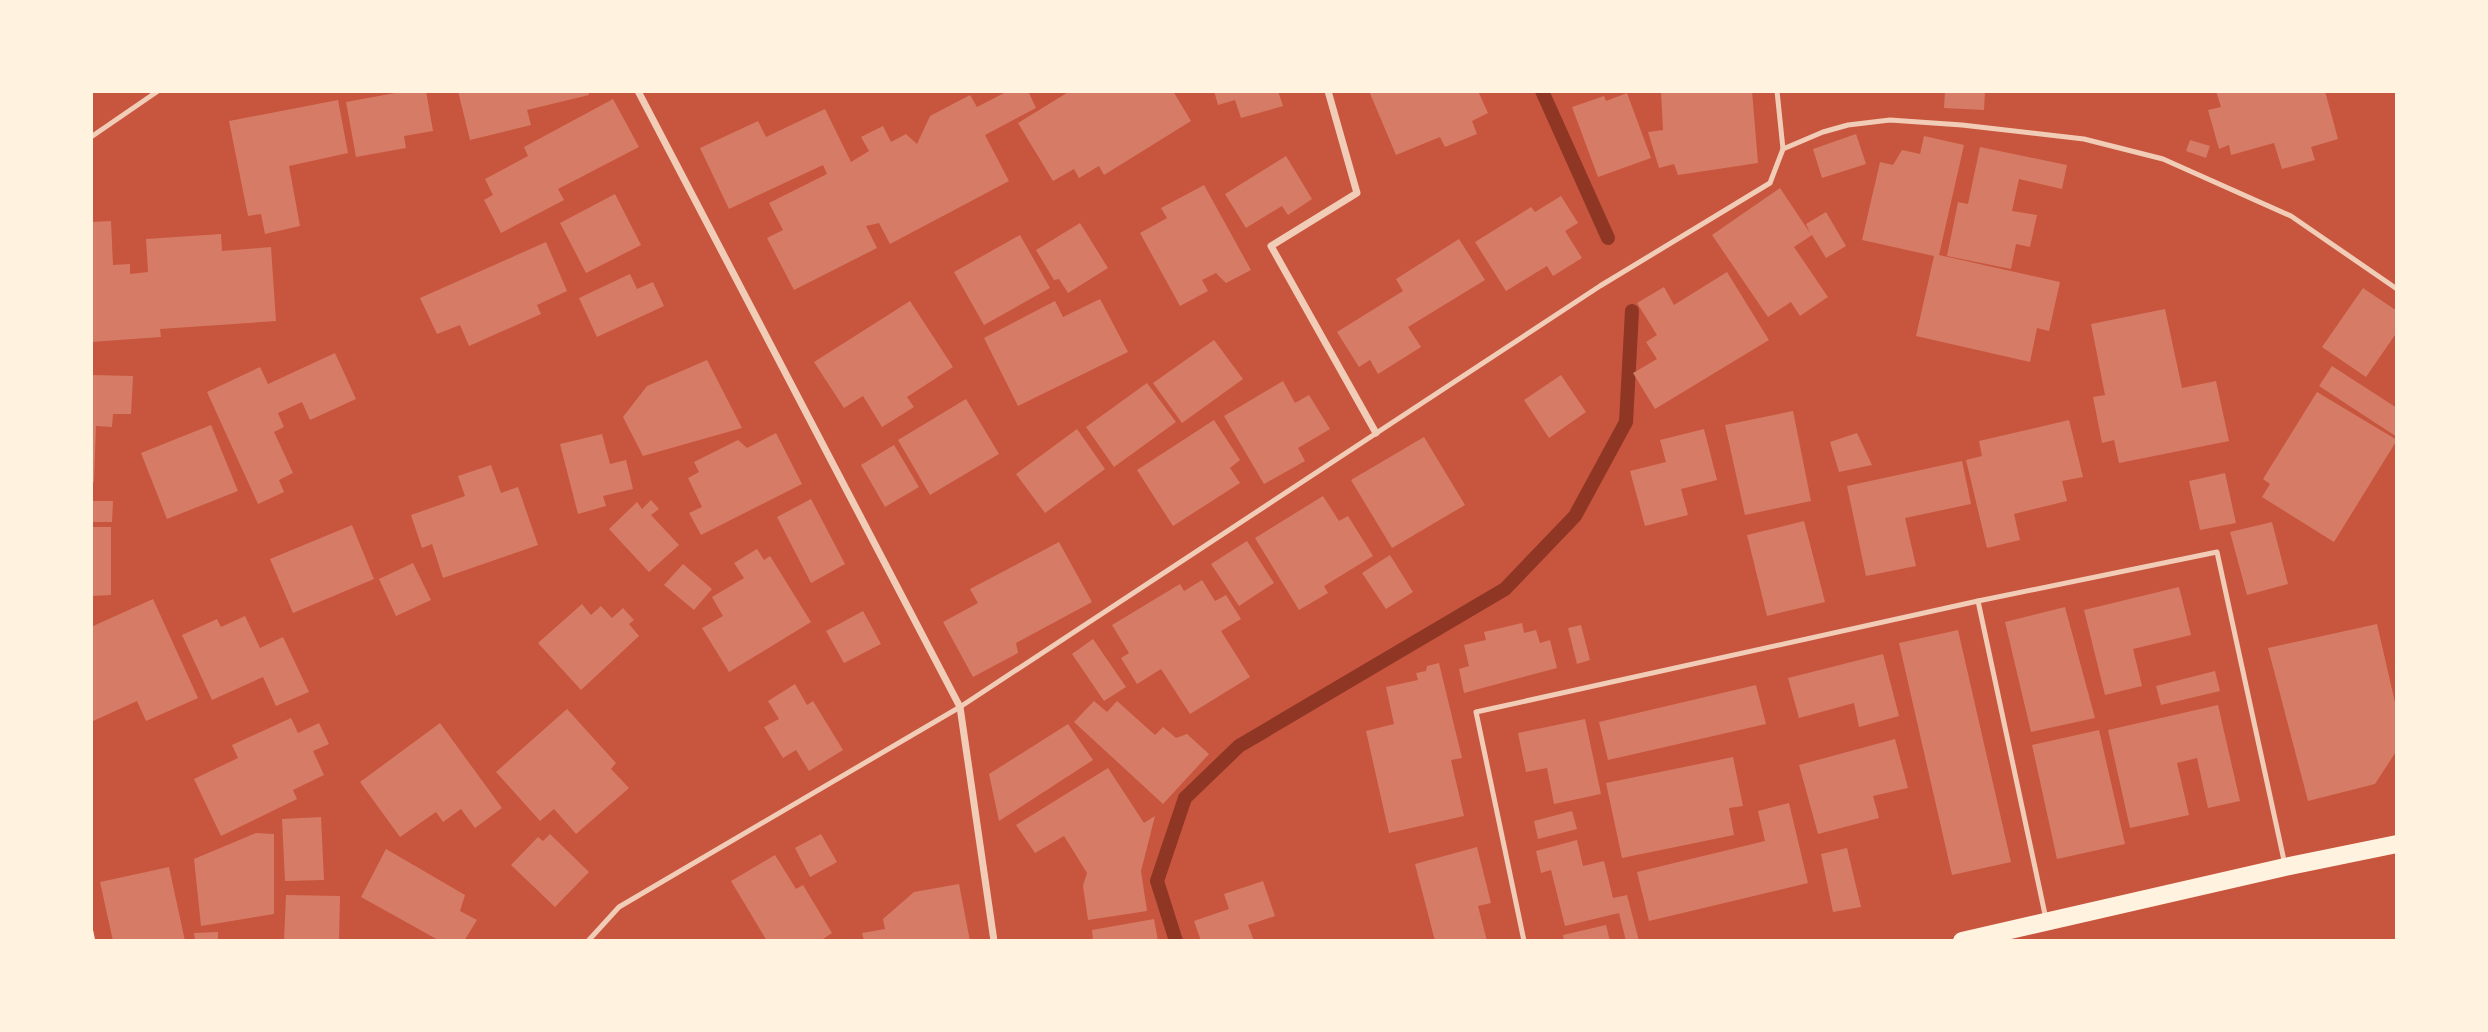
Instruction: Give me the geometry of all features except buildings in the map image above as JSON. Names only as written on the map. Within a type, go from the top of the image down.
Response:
[{"type":"main road","points":[[1962,941],[2285,867],[2397,845]]},
{"type":"street","points":[[638,91],[960,707],[994,941]]},
{"type":"street","points":[[1328,91],[1357,193],[1271,246],[1376,433]]},
{"type":"lane","points":[[91,137],[158,91]]},
{"type":"lane","points":[[588,941],[619,907],[960,707],[1600,286],[1770,183],[1783,149],[1777,91]]},
{"type":"lane","points":[[1783,149],[1848,125],[1890,120],[2084,139],[2163,159],[2291,216],[2397,289]]},
{"type":"lane","points":[[1524,941],[1476,712],[1978,601],[2217,552],[2285,867]]},
{"type":"lane","points":[[1978,601],[2046,922]]},
{"type":"path","points":[[91,931],[93,941]]},
{"type":"waterway","points":[[1542,91],[1608,238]]},
{"type":"waterway","points":[[1176,941],[1157,881],[1185,798],[1239,746],[1505,589],[1575,516],[1626,422],[1632,311]]}]
